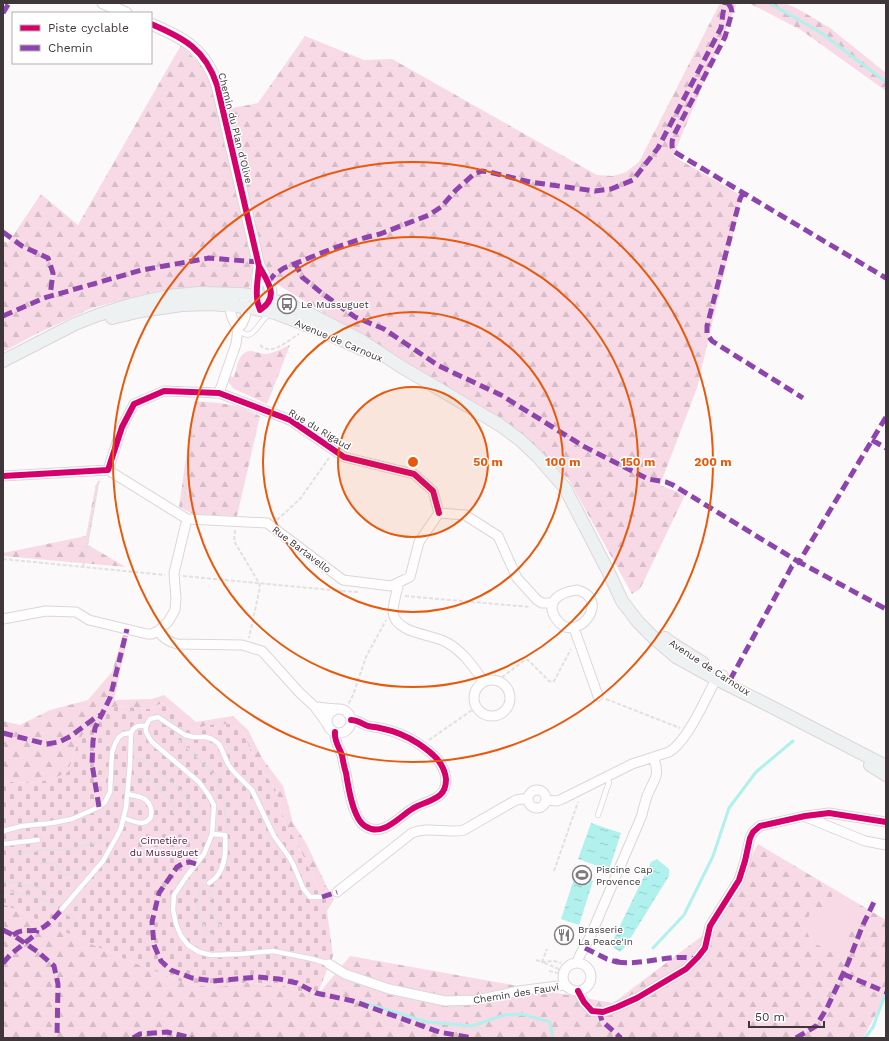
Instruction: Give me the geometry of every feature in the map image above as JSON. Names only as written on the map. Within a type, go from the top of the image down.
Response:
[{"type":"main road","name":"Avenue de Carnoux","points":[[3,361],[75,324],[98,314],[132,304],[168,296],[199,293],[257,296],[287,304],[314,316],[359,339],[400,366],[500,425],[538,456],[566,488],[622,601],[638,622],[655,640],[676,657],[719,677],[766,704],[886,766]]},
{"type":"main road","name":"Avenue de Carnoux","points":[[3,370],[74,332],[119,316],[182,305],[211,304],[245,307],[275,313],[322,331],[400,366]]},
{"type":"main road","name":"Avenue de Carnoux","points":[[806,725],[886,775]]},
{"type":"street","points":[[103,3],[124,12]]},
{"type":"street","name":"Chemin du Plan d'Olive","points":[[152,24],[181,38],[192,46],[205,60],[214,77],[259,266],[270,287],[272,295],[270,300]]},
{"type":"street","name":"Chemin du Plan d'Olive","points":[[259,266],[257,296],[260,310]]},
{"type":"street","points":[[219,393],[236,344],[238,329],[242,324],[246,311],[244,300],[240,294],[236,297],[230,311],[238,329]]},
{"type":"street","points":[[260,310],[265,307],[270,300]]},
{"type":"street","name":"Rue du Rigaud","points":[[108,470],[122,427],[134,404],[164,391],[219,393],[290,420],[344,457],[414,474],[433,491],[439,513]]},
{"type":"street","points":[[3,476],[108,470],[184,518],[174,573],[176,599],[175,610],[168,622],[158,631],[152,634],[147,634],[89,620],[76,612],[46,611],[3,619]]},
{"type":"street","points":[[484,682],[469,660],[457,649],[444,641],[404,628],[395,620],[394,612],[399,582],[410,578],[419,542],[439,513],[465,515],[498,536],[517,578],[537,600],[553,604]]},
{"type":"street","name":"Rue Bartavello","points":[[184,518],[267,523],[343,580],[390,586],[399,582]]},
{"type":"street","points":[[577,590],[585,592],[590,596],[593,603],[587,620],[574,628],[567,628],[559,624],[552,610],[556,598],[561,594],[568,591],[577,590]]},
{"type":"street","points":[[574,628],[598,696]]},
{"type":"street","points":[[158,631],[165,638],[177,644],[242,645],[262,652],[299,692],[315,706],[330,729],[340,733],[347,730],[351,724],[348,713],[341,710],[315,706]]},
{"type":"street","points":[[546,800],[562,799],[638,761],[674,750],[688,732],[719,677]]},
{"type":"street","points":[[490,680],[498,682],[502,683],[509,693],[509,704],[502,713],[497,716],[485,715],[476,708],[474,703],[475,690],[484,682],[490,680]]},
{"type":"street","points":[[328,725],[328,717],[330,714],[341,710]]},
{"type":"street","points":[[335,732],[334,737],[342,756],[352,802],[359,821],[363,826],[372,830],[394,823],[414,808],[433,800],[445,789],[446,777],[442,765],[424,747],[409,737],[396,731],[367,726],[355,720],[351,720]]},
{"type":"street","points":[[577,963],[590,937],[621,865],[642,815],[647,797],[656,778],[657,773],[653,757]]},
{"type":"street","points":[[538,790],[544,792],[546,800],[544,805],[538,808],[532,806],[528,799],[532,791],[538,790]]},
{"type":"street","points":[[337,892],[412,833],[419,830],[458,832],[516,800],[522,798],[528,799]]},
{"type":"street","points":[[820,818],[829,812],[886,822]]},
{"type":"street","points":[[578,991],[584,1002],[592,1011],[603,1012],[637,998],[686,969],[705,948],[710,926],[739,880],[750,838],[753,832],[760,826],[804,816],[820,818],[865,841],[886,845]]},
{"type":"street","points":[[577,963],[584,965],[589,970],[591,976],[590,983],[585,988],[578,991],[571,989],[566,984],[564,979],[564,973],[567,968],[572,964],[577,963]]},
{"type":"street","name":"Chemin des Fauvi","points":[[329,964],[346,974],[389,989],[445,1001],[477,1000],[566,984]]},
{"type":"lane","points":[[238,329],[245,335],[254,333],[265,317],[275,313]]},
{"type":"lane","points":[[322,897],[310,897],[303,888],[293,864],[274,836],[252,790],[228,764],[218,743],[206,737],[193,737],[185,735],[158,717],[150,719],[146,726],[147,736],[199,782],[214,805],[212,834],[204,854],[174,895],[173,910],[176,924],[181,936],[188,945],[199,952],[211,955],[272,951],[313,959],[329,964]]},
{"type":"lane","points":[[62,909],[103,861],[121,828],[128,794],[132,733],[136,726],[146,726]]},
{"type":"lane","points":[[3,831],[22,826],[72,819],[98,807],[105,802],[110,792],[112,752],[119,737],[123,734],[132,733]]},
{"type":"lane","points":[[598,815],[611,775]]},
{"type":"lane","points":[[124,818],[141,823],[147,822],[151,818],[152,812],[149,804],[141,797],[128,794]]},
{"type":"lane","points":[[209,883],[217,876],[224,863],[226,848],[225,835],[212,834]]},
{"type":"lane","points":[[3,844],[38,840]]},
{"type":"path","points":[[260,345],[269,350],[279,347],[301,332]]},
{"type":"path","points":[[184,518],[198,392]]},
{"type":"path","points":[[271,526],[300,500],[334,451]]},
{"type":"path","points":[[83,567],[98,483],[108,470]]},
{"type":"path","points":[[237,522],[233,538],[234,541],[260,587],[247,647]]},
{"type":"path","points":[[342,591],[358,592]]},
{"type":"path","points":[[396,595],[533,607],[542,602]]},
{"type":"path","points":[[341,710],[354,695],[366,657],[384,622],[394,612]]},
{"type":"path","points":[[498,682],[501,678],[525,660],[528,660],[549,681],[552,682],[554,681],[572,648],[580,644]]},
{"type":"path","points":[[598,696],[688,732]]},
{"type":"path","points":[[424,747],[427,742],[476,708]]},
{"type":"path","points":[[175,728],[175,737],[206,766],[218,781],[223,794],[226,814],[225,835]]},
{"type":"path","points":[[131,754],[147,762],[181,791],[188,801],[192,814],[192,822]]},
{"type":"path","points":[[130,774],[151,780],[172,803],[174,816]]},
{"type":"path","points":[[554,871],[576,807],[578,800],[577,792]]},
{"type":"path","points":[[15,854],[42,850],[68,850],[116,838]]},
{"type":"path","points":[[39,863],[55,863],[61,874],[64,875],[84,871],[92,873]]},
{"type":"path","points":[[3,881],[25,884],[43,889],[69,900],[81,912]]},
{"type":"path","points":[[214,938],[205,928],[198,912],[198,897],[200,889],[209,883],[210,906],[214,919],[222,928]]},
{"type":"path","points":[[3,892],[14,892],[39,898],[62,909],[74,920]]},
{"type":"path","points":[[542,962],[547,949]]},
{"type":"path","points":[[536,960],[559,969]]},
{"type":"path","points":[[542,962],[554,961],[561,963]]},
{"type":"path","points":[[549,970],[558,973]]},
{"type":"green space","points":[[720,3],[737,3],[673,156],[742,196],[697,388],[660,485],[685,495],[640,589],[632,594],[569,480],[533,444],[496,419],[277,284],[265,267],[227,109],[258,103],[305,36],[364,60],[392,59],[597,175],[613,176],[626,172],[639,162]]},
{"type":"green space","points":[[749,3],[785,3],[830,28],[886,73],[886,91],[801,30]]},
{"type":"green space","points":[[181,45],[201,65],[211,81],[253,268],[249,288],[161,290],[92,308],[34,335],[3,352],[3,241],[8,243],[41,194],[78,225]]},
{"type":"green space","points":[[290,345],[267,404],[234,389],[229,383],[229,376],[234,377],[240,357],[246,352],[252,351],[266,354],[275,352]]},
{"type":"green space","points":[[194,401],[238,406],[260,416],[237,516],[193,514],[179,507]]},
{"type":"green space","points":[[96,484],[99,484],[88,545],[126,567],[3,556],[3,553],[86,536]]},
{"type":"green space","points":[[123,635],[128,636],[114,700],[152,699],[164,695],[196,722],[233,716],[248,730],[262,758],[283,786],[293,823],[306,843],[326,885],[319,890],[298,845],[283,821],[276,790],[258,765],[243,734],[215,724],[192,729],[162,703],[150,709],[115,706],[77,745],[68,772],[51,780],[28,783],[3,781],[3,721],[20,725],[50,710],[88,700],[112,672]]},
{"type":"green space","name":"Cimetière du Mussuguet","points":[[162,703],[192,729],[215,724],[232,724],[243,734],[258,765],[276,790],[283,821],[298,845],[319,890],[326,885],[334,899],[327,911],[333,956],[316,997],[289,988],[248,982],[217,987],[184,983],[118,956],[3,904],[3,781],[28,783],[50,780],[68,772],[77,745],[83,734],[115,706],[150,709]]},
{"type":"green space","points":[[758,844],[886,920],[886,996],[863,1038],[3,1038],[3,904],[118,956],[184,983],[200,986],[217,987],[248,982],[289,988],[316,997],[350,956],[613,1003],[714,927]]},
{"type":"green space","points":[[834,891],[864,909],[852,932],[844,933],[847,947],[839,956],[812,942],[805,928],[812,906],[827,909]]},
{"type":"water","points":[[591,823],[621,833],[609,870],[578,859]]},
{"type":"water","points":[[657,859],[669,869],[669,876],[625,947],[620,952],[613,947],[612,942],[651,862]]},
{"type":"water","points":[[575,876],[593,881],[579,925],[561,919]]},
{"type":"waterway","points":[[769,3],[820,32],[886,82]]},
{"type":"waterway","points":[[653,948],[684,915],[713,856],[729,808],[756,772],[793,741]]},
{"type":"waterway","points":[[865,1038],[873,1027],[885,995]]},
{"type":"waterway","points":[[361,1002],[427,1022],[472,1026],[504,1015],[522,1014],[550,1022],[553,1038]]},
{"type":"marked path","points":[[3,13],[9,3]]},
{"type":"marked path","points":[[268,282],[275,274],[284,268],[334,248],[380,234],[429,215],[441,207],[456,190],[474,174],[482,171],[530,182],[595,191],[611,189],[633,180],[658,148],[721,28],[725,3]]},
{"type":"marked path","points":[[728,3],[732,12],[725,37],[674,135],[672,144],[673,151],[886,278]]},
{"type":"marked path","points":[[743,193],[740,199],[707,326],[707,334],[712,341],[803,398]]},
{"type":"marked path","points":[[3,232],[22,246],[48,258],[53,273],[50,296]]},
{"type":"marked path","points":[[3,316],[44,298],[142,270],[209,258],[258,262]]},
{"type":"marked path","points":[[295,263],[302,277],[355,317],[384,329],[439,366],[501,395],[583,446],[648,479],[666,482],[673,485],[799,562],[886,417]]},
{"type":"marked path","points":[[872,440],[886,448]]},
{"type":"marked path","points":[[730,680],[792,566],[799,562],[886,609]]},
{"type":"marked path","points":[[99,807],[92,764],[95,728],[110,698],[127,629]]},
{"type":"marked path","points":[[3,733],[46,744],[59,742],[71,736],[96,717],[101,715]]},
{"type":"marked path","points":[[196,864],[190,862],[184,863],[177,867],[159,893],[152,922],[154,945],[161,961],[171,970],[192,978],[213,981],[258,977],[279,979],[297,983],[316,993],[353,1001],[439,1032],[473,1038]]},
{"type":"marked path","points":[[322,897],[337,892]]},
{"type":"marked path","points":[[796,1038],[816,1026],[827,1008],[874,902]]},
{"type":"marked path","points":[[13,935],[22,931],[38,930],[42,928],[62,909]]},
{"type":"marked path","points":[[3,930],[38,952],[54,966],[58,984],[57,1038]]},
{"type":"marked path","points":[[3,963],[11,954],[36,934],[37,930]]},
{"type":"marked path","points":[[585,948],[607,959],[617,962],[618,959]]},
{"type":"marked path","points":[[617,962],[627,963],[666,958],[696,959]]},
{"type":"marked path","points":[[843,974],[886,992]]},
{"type":"marked path","points":[[599,1011],[602,1021],[621,1038]]},
{"type":"marked path","points":[[133,1038],[140,1034],[167,1032],[192,1038]]},
{"type":"cycle path","points":[[152,24],[174,34],[192,46],[206,62],[212,73],[217,85],[259,266]]},
{"type":"cycle path","points":[[259,266],[269,284],[271,295],[270,300],[260,310],[257,300],[259,266]]},
{"type":"cycle path","points":[[3,476],[108,470],[122,427],[134,404],[164,391],[219,393],[290,420],[344,457],[414,474],[433,491],[439,513]]},
{"type":"cycle path","points":[[335,732],[335,738],[342,755],[354,810],[357,817],[365,826],[378,830],[384,828],[412,809],[434,799],[442,793],[446,779],[443,768],[437,758],[414,741],[401,734],[351,720]]},
{"type":"cycle path","points":[[578,991],[584,1002],[592,1011],[603,1012],[637,998],[686,969],[705,948],[710,926],[739,880],[750,838],[753,832],[760,826],[805,816],[829,813],[886,822]]},
{"type":"place","name":"Le Mussuguet","points":[[287,304]]},
{"type":"place","name":"Piscine Cap Provence","points":[[582,875]]},
{"type":"place","name":"Brasserie La Peace'In","points":[[564,935]]}]
